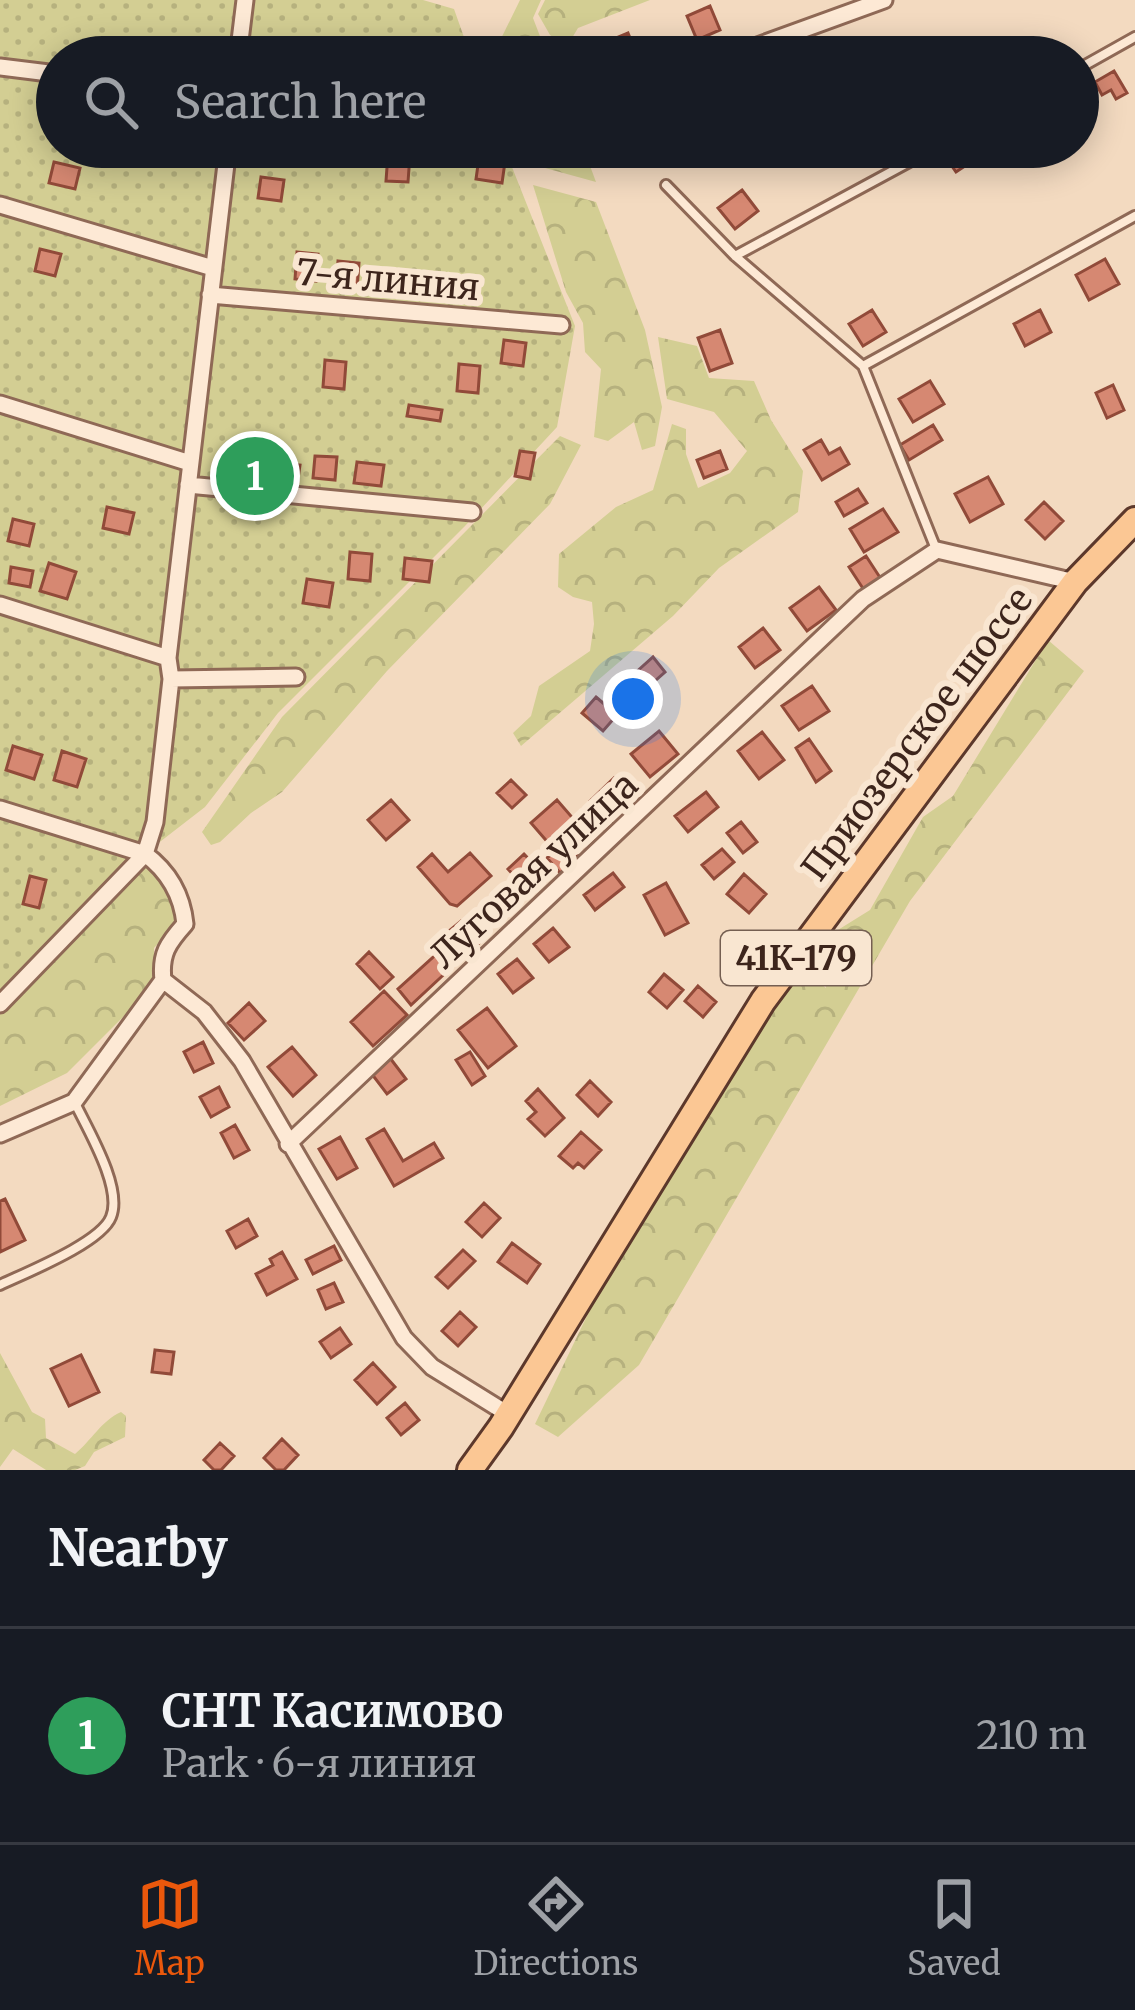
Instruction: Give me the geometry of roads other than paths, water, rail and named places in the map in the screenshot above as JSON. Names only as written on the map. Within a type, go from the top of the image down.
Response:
[{"type":"main road","name":"Приозерское шоссе","points":[[470,1470],[500,1429],[763,1001],[1075,582],[1135,520]]},
{"type":"street","points":[[241,36],[245,0]]},
{"type":"street","points":[[785,36],[884,0]]},
{"type":"street","points":[[0,67],[36,71]]},
{"type":"street","points":[[2,1004],[145,854],[155,822],[171,679],[167,658],[225,168]]},
{"type":"street","points":[[0,205],[213,268]]},
{"type":"street","name":"7-я линия","points":[[210,295],[561,325]]},
{"type":"street","points":[[0,404],[190,464]]},
{"type":"street","points":[[188,485],[472,512]]},
{"type":"street","points":[[937,550],[1075,582]]},
{"type":"street","name":"Луговая улица","points":[[288,1144],[863,599],[937,550]]},
{"type":"street","points":[[0,605],[167,658]]},
{"type":"street","points":[[171,679],[296,677]]},
{"type":"street","points":[[0,809],[145,854],[164,868],[183,908],[185,924],[165,948],[160,961],[163,980],[204,1012],[242,1061],[404,1338],[500,1429]]},
{"type":"street","points":[[0,1134],[74,1102],[163,980]]},
{"type":"lane","points":[[1099,58],[1135,38]]},
{"type":"lane","points":[[735,256],[898,168]]},
{"type":"lane","points":[[666,185],[735,256],[863,366],[937,550]]},
{"type":"lane","points":[[863,366],[1135,216]]},
{"type":"lane","points":[[0,1285],[65,1253],[96,1234],[111,1218],[112,1193],[103,1163],[74,1102]]},
{"type":"place","name":"СНТ Касимово","points":[[255,476]]}]
